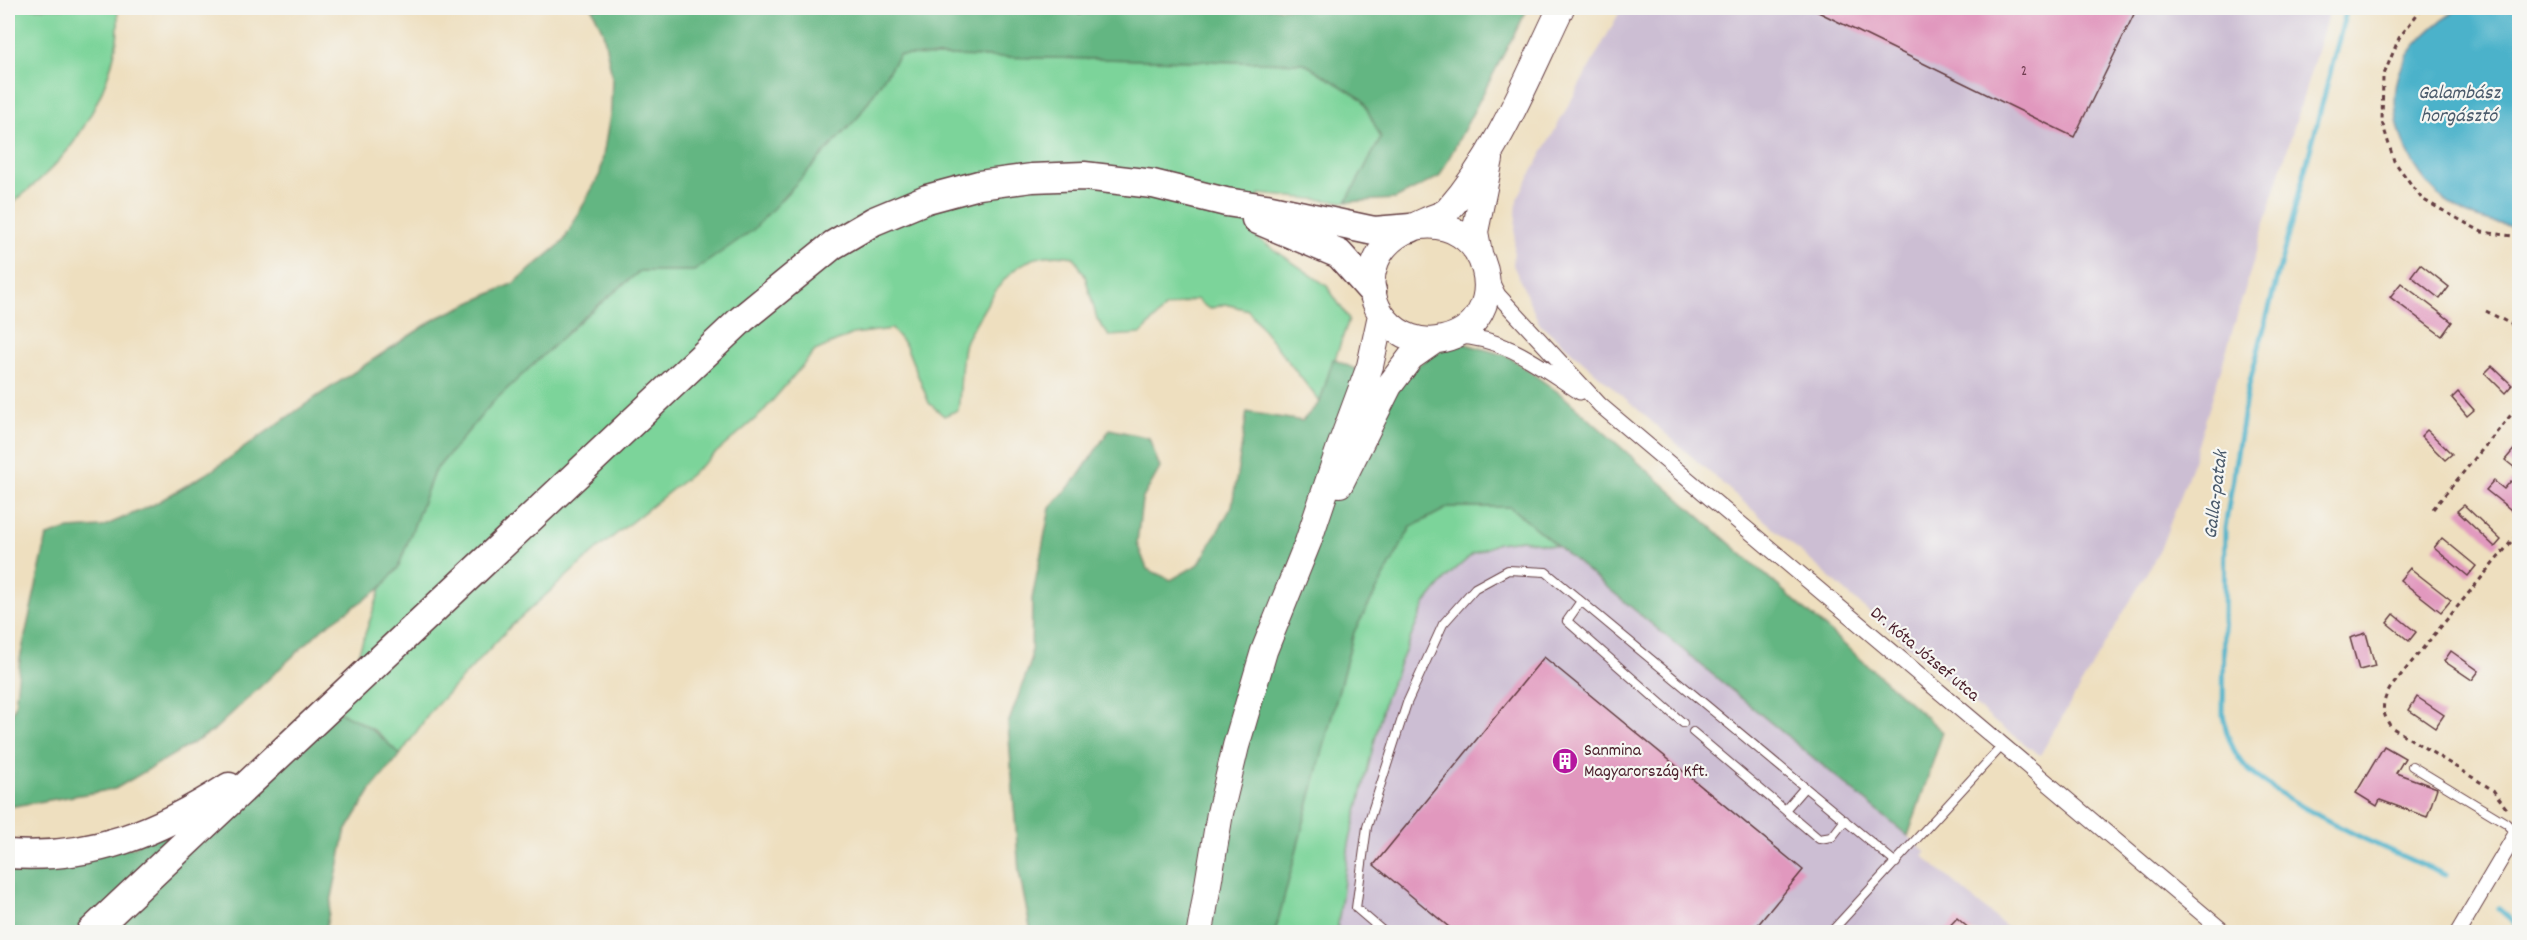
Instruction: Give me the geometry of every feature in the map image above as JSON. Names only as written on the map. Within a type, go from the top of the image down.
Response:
[{"type":"highway","points":[[91,933],[742,319],[833,245],[864,227],[927,199],[979,185],[1032,178],[1084,176],[1153,184],[1226,202],[1266,208],[1374,231],[1411,228]]},
{"type":"highway","points":[[1226,202],[1260,221],[1339,254],[1377,303]]},
{"type":"highway","points":[[8,854],[68,853],[100,848],[124,841],[214,797],[279,755]]},
{"type":"highway","points":[[115,933],[160,868]]},
{"type":"main road","points":[[1200,933],[1220,813],[1236,746],[1264,651],[1308,542],[1370,366],[1377,303],[1372,271],[1380,252],[1393,237],[1446,212],[1491,149],[1561,8]]},
{"type":"main road","points":[[1308,542],[1357,453],[1389,386],[1411,357],[1469,325],[1480,311],[1486,293],[1483,264],[1475,232],[1486,186],[1491,149]]},
{"type":"main road","points":[[1411,228],[1431,225],[1450,228],[1467,238],[1483,264]]},
{"type":"main road","points":[[1377,303],[1388,323],[1404,335],[1424,340],[1443,338]]},
{"type":"street","points":[[1483,264],[1498,295],[1600,405]]},
{"type":"street","points":[[1443,338],[1473,336],[1517,351],[1600,405]]},
{"type":"street","name":"Dr. Kóta József utca","points":[[1600,405],[2224,933]]},
{"type":"street","points":[[2457,933],[2514,828]]},
{"type":"lane","points":[[1384,933],[1356,908],[1368,827],[1407,704],[1443,624],[1475,588],[1508,570],[1546,572],[1896,862]]},
{"type":"lane","points":[[1581,601],[1567,621],[1683,723]]},
{"type":"lane","points":[[1694,732],[1819,839],[1832,837],[1845,820]]},
{"type":"lane","points":[[1831,933],[2002,746]]},
{"type":"lane","points":[[2412,765],[2514,828]]},
{"type":"lane","points":[[1785,810],[1805,787]]},
{"type":"path","points":[[1075,14],[1175,8]]},
{"type":"path","points":[[2422,8],[2399,38],[2383,77],[2382,122],[2394,161],[2422,199],[2482,232],[2520,237]]},
{"type":"path","points":[[2486,311],[2520,329]]},
{"type":"path","points":[[2433,509],[2520,404]]},
{"type":"path","points":[[2514,828],[2506,808],[2493,790],[2391,728],[2382,707],[2384,698],[2391,687],[2520,531]]},
{"type":"shaded area","points":[[1622,8],[2330,8],[2191,468],[2160,550],[2040,755],[1996,723],[1539,323],[1513,265],[1517,199]]},
{"type":"shaded area","points":[[1521,540],[1557,546],[1908,836],[1926,852],[1923,856],[2012,932],[1337,932],[1349,844],[1385,699],[1425,604],[1448,576],[1473,554],[1498,543]]},
{"type":"green space","points":[[8,8],[117,8],[118,25],[117,42],[107,78],[83,128],[51,169],[8,207]]},
{"type":"green space","points":[[592,8],[1528,8],[1439,177],[1395,199],[1346,202],[1381,138],[1362,99],[1304,63],[899,55],[858,117],[753,230],[694,271],[640,271],[585,316],[492,403],[434,472],[398,568],[381,588],[323,628],[212,732],[115,789],[8,807],[8,721],[15,706],[20,659],[47,536],[69,529],[102,527],[153,505],[211,471],[316,397],[435,319],[514,283],[563,242],[600,174],[611,109],[612,76],[603,32]]},
{"type":"green space","points":[[899,55],[1304,63],[1362,99],[1381,138],[1346,202],[1259,194],[1253,235],[1327,286],[1349,319],[1320,402],[1248,310],[1225,304],[1209,309],[1196,299],[1165,308],[1141,334],[1109,336],[1097,319],[1085,276],[1074,257],[1057,255],[1029,261],[1007,276],[998,287],[965,342],[958,410],[944,416],[929,403],[906,346],[892,329],[853,334],[815,351],[761,414],[689,476],[595,551],[510,627],[431,711],[400,755],[376,731],[338,712],[381,588],[398,568],[434,472],[492,403],[585,316],[640,271],[694,271],[858,117]]},
{"type":"green space","points":[[1455,341],[1508,356],[1562,395],[1943,732],[1908,836],[1510,507],[1449,507],[1411,527],[1354,632],[1275,932],[1031,932],[1019,872],[1008,724],[1031,661],[1032,599],[1050,508],[1077,478],[1110,429],[1149,438],[1160,468],[1142,500],[1137,543],[1147,569],[1171,580],[1199,564],[1232,506],[1247,412],[1302,421],[1320,402],[1333,359],[1388,384]]},
{"type":"green space","points":[[1449,507],[1510,507],[1557,546],[1521,540],[1498,543],[1473,554],[1448,576],[1425,604],[1385,699],[1349,844],[1337,932],[1275,932],[1354,632],[1411,527]]},
{"type":"green space","points":[[338,712],[372,730],[400,755],[372,788],[345,833],[325,932],[8,932],[8,863],[134,847]]},
{"type":"water","name":"Galambász horgásztó","points":[[2461,8],[2519,8],[2519,229],[2466,214],[2449,204],[2433,190],[2420,173],[2401,135],[2396,115],[2395,94],[2403,64],[2424,36],[2442,20]]},
{"type":"building","points":[[1810,8],[2137,8],[2074,137]]},
{"type":"building","points":[[2420,264],[2449,287],[2440,299],[2411,276]]},
{"type":"building","points":[[2401,283],[2452,322],[2442,336],[2390,297]]},
{"type":"building","points":[[2492,366],[2512,385],[2505,393],[2485,373]]},
{"type":"building","points":[[2458,392],[2474,410],[2467,416],[2452,398]]},
{"type":"building","points":[[2427,430],[2452,454],[2445,460],[2421,436]]},
{"type":"building","points":[[2516,447],[2520,451],[2520,472],[2505,460]]},
{"type":"building","points":[[2494,481],[2504,489],[2511,481],[2520,488],[2520,517],[2486,490]]},
{"type":"building","points":[[2464,505],[2501,540],[2495,547],[2457,511]]},
{"type":"building","points":[[2442,538],[2476,566],[2468,576],[2434,548]]},
{"type":"building","points":[[2410,568],[2451,600],[2441,612],[2400,580]]},
{"type":"building","points":[[2394,614],[2416,632],[2409,641],[2387,623]]},
{"type":"building","points":[[2366,633],[2375,666],[2359,670],[2350,638]]},
{"type":"building","points":[[2451,651],[2479,671],[2472,680],[2444,661]]},
{"type":"building","name":"Sanmina Magyarország Kft.","points":[[1544,657],[1803,870],[1752,932],[1455,932],[1374,865]]},
{"type":"building","points":[[2417,697],[2444,715],[2435,728],[2409,710]]},
{"type":"building","points":[[2384,746],[2405,758],[2396,773],[2437,788],[2427,817],[2380,800],[2377,806],[2356,793]]},
{"type":"building","points":[[1957,918],[1973,932],[1944,932]]},
{"type":"waterway","name":"Galla-patak","points":[[2347,8],[2246,397],[2225,528],[2223,715],[2236,754],[2259,779],[2326,820],[2445,875]]},
{"type":"waterway","name":"Galla-patak","points":[[2498,908],[2520,928]]},
{"type":"place","name":"Sanmina Magyarország Kft.","points":[[1565,761]]}]
